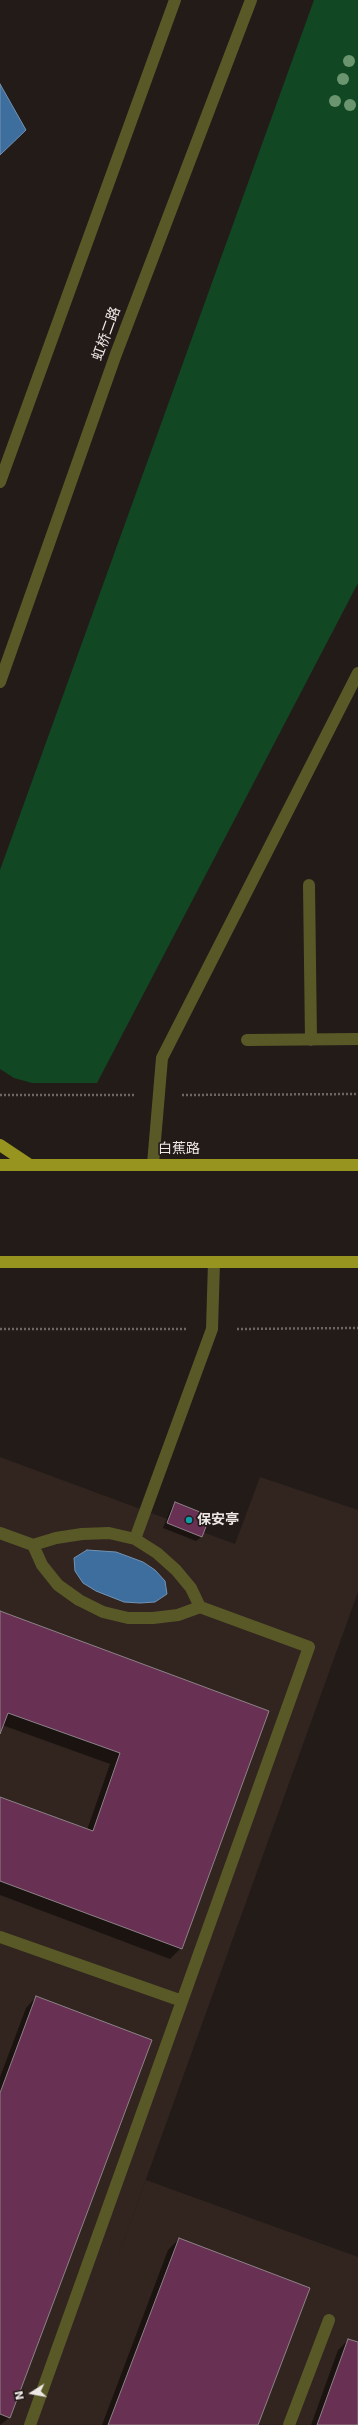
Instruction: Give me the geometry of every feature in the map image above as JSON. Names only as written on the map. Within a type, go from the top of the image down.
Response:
[{"type":"main road","points":[[0,1145],[30,1165]]},
{"type":"main road","name":"白蕉路","points":[[0,1165],[153,1164],[358,1166]]},
{"type":"main road","points":[[0,1262],[358,1262]]},
{"type":"street","points":[[0,482],[175,0]]},
{"type":"street","name":"虹桥二路","points":[[0,682],[116,354],[251,0]]},
{"type":"street","points":[[153,1164],[162,1058],[358,673]]},
{"type":"street","points":[[310,885],[311,1040]]},
{"type":"street","points":[[246,1040],[358,1040]]},
{"type":"street","points":[[135,1539],[212,1329],[214,1262]]},
{"type":"street","points":[[0,1533],[32,1545],[56,1538],[82,1534],[109,1533],[135,1539],[156,1553],[176,1570],[192,1588],[200,1608]]},
{"type":"street","points":[[30,2425],[309,1647],[200,1608],[178,1614],[153,1618],[128,1618],[103,1612],[79,1600],[58,1585],[42,1565],[32,1545]]},
{"type":"street","points":[[0,1937],[182,2001]]},
{"type":"street","points":[[289,2425],[329,2320]]},
{"type":"path","points":[[0,1329],[358,1328]]},
{"type":"shaded area","points":[[0,1457],[235,1544],[260,1477],[358,1510],[358,1592],[106,2290],[146,2180],[358,2257],[358,2425],[0,2425]]},
{"type":"green space","points":[[314,0],[358,0],[358,583],[97,1083],[32,1083],[14,1078],[0,1069],[0,870]]},
{"type":"water","points":[[0,84],[26,130],[0,155]]},
{"type":"water","points":[[87,1550],[116,1552],[143,1562],[155,1570],[165,1581],[167,1594],[155,1602],[140,1603],[124,1602],[96,1591],[83,1583],[75,1571],[74,1558]]},
{"type":"building","name":"保安亭","points":[[175,1502],[210,1516],[202,1537],[167,1523]]},
{"type":"building","points":[[0,1611],[269,1711],[182,1949],[0,1881],[0,1797],[93,1831],[120,1753],[8,1713],[0,1734]]},
{"type":"building","points":[[36,1996],[152,2040],[10,2418],[0,2414],[0,2093]]},
{"type":"building","points":[[179,2238],[310,2288],[258,2425],[108,2425]]},
{"type":"building","points":[[348,2339],[358,2342],[358,2425],[317,2425]]},
{"type":"place","name":"保安亭","points":[[189,1520]]}]
